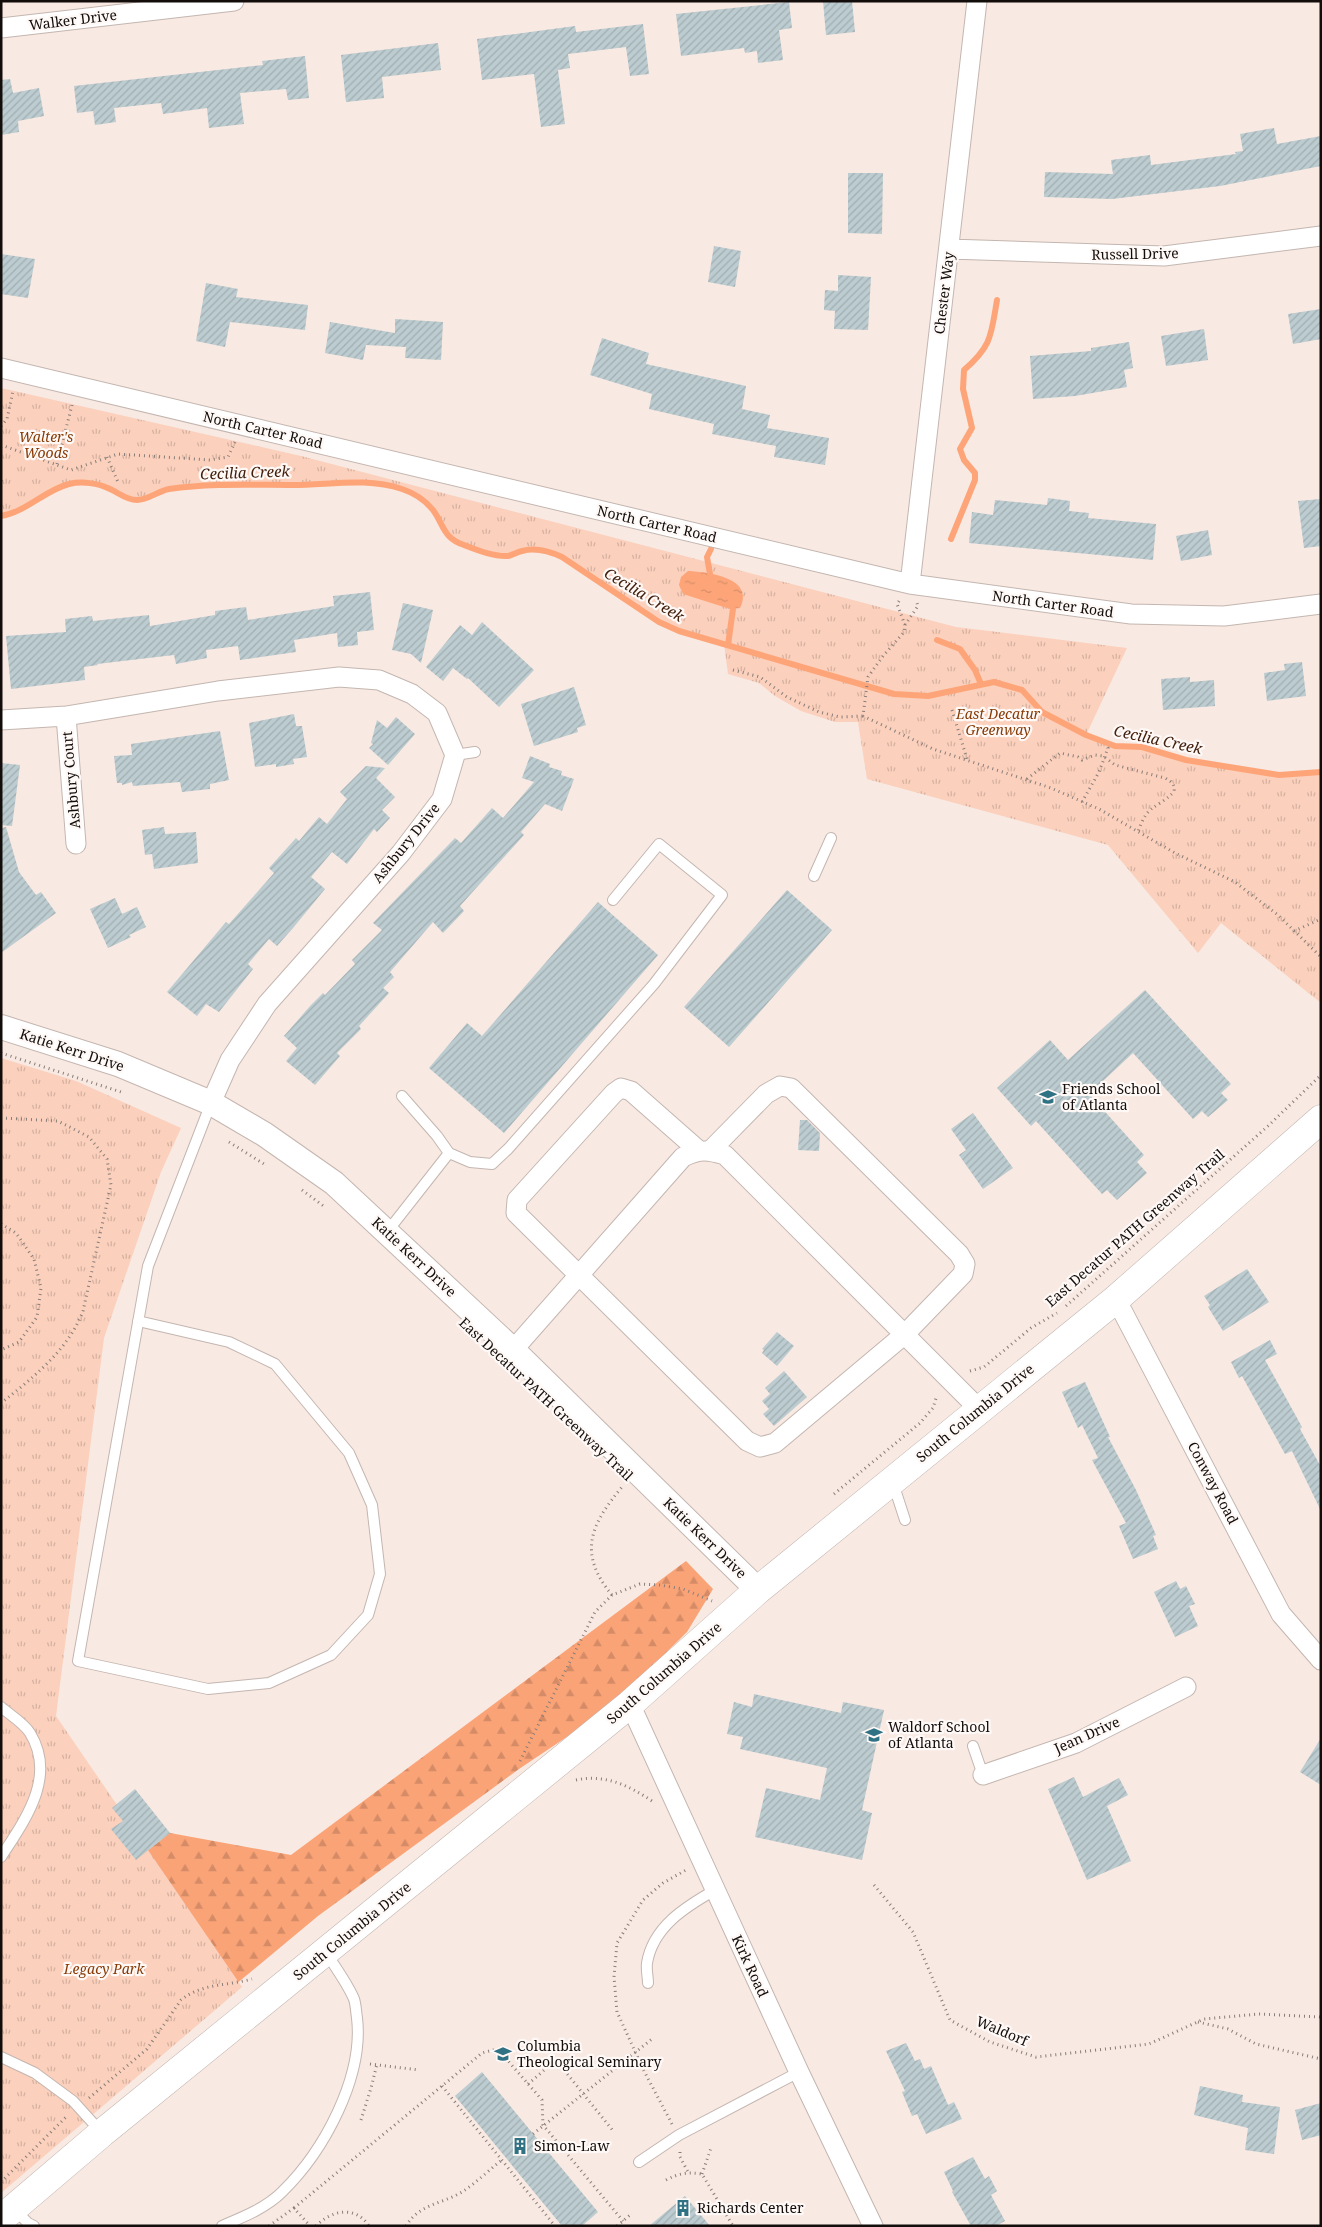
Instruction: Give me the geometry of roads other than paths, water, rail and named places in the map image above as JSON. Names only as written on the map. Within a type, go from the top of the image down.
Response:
[{"type":"main road","name":"South Columbia Drive","points":[[7,2214],[102,2133],[326,1953],[630,1704],[758,1590],[1116,1299],[1321,1119]]},
{"type":"street","name":"Walker Drive","points":[[1,28],[234,1]]},
{"type":"street","name":"Chester Way","points":[[910,584],[977,1]]},
{"type":"street","name":"Russell Drive","points":[[949,250],[1164,256],[1321,236]]},
{"type":"street","name":"North Carter Road","points":[[9,369],[910,584],[1131,614],[1224,616],[1321,604]]},
{"type":"street","points":[[1,720],[66,716],[218,691],[329,678],[379,680],[412,694],[437,713],[455,755]]},
{"type":"street","name":"Ashbury Court","points":[[66,716],[76,844]]},
{"type":"street","name":"Ashbury Drive","points":[[211,1103],[230,1060],[267,1004],[400,853],[442,799],[455,755]]},
{"type":"street","name":"Katie Kerr Drive","points":[[1,1027],[118,1064],[211,1103],[264,1134],[334,1183],[513,1350],[758,1590]]},
{"type":"street","points":[[513,1350],[578,1274],[683,1157],[704,1151],[766,1094],[780,1086],[791,1088],[959,1254],[965,1264],[963,1274],[904,1334],[775,1443],[760,1447],[747,1441],[578,1274],[516,1213],[517,1200],[614,1093],[621,1088],[631,1090],[704,1151],[725,1155],[904,1334],[980,1410]]},
{"type":"street","name":"Conway Road","points":[[1116,1299],[1282,1614],[1321,1660]]},
{"type":"street","name":"Jean Drive","points":[[983,1775],[1076,1743],[1186,1686]]},
{"type":"street","name":"Kirk Road","points":[[630,1704],[707,1894],[799,2072],[873,2226]]},
{"type":"lane","points":[[455,755],[475,752]]},
{"type":"lane","points":[[814,876],[831,838]]},
{"type":"lane","points":[[402,1096],[437,1136],[449,1153],[470,1162],[492,1164],[508,1149],[654,984],[722,895],[659,844],[613,900]]},
{"type":"lane","points":[[138,1322],[229,1342],[275,1364],[349,1454],[372,1505],[380,1574],[368,1615],[331,1655],[269,1682],[208,1689],[78,1660],[138,1322],[148,1266],[211,1103]]},
{"type":"lane","points":[[387,1232],[449,1153]]},
{"type":"lane","points":[[892,1481],[905,1520]]},
{"type":"lane","points":[[1,1707],[29,1732],[41,1757],[39,1784],[25,1821],[1,1857]]},
{"type":"lane","points":[[973,1746],[983,1775]]},
{"type":"lane","points":[[648,1983],[647,1964],[659,1933],[679,1912],[707,1894]]},
{"type":"lane","points":[[222,2226],[249,2214],[281,2193],[304,2167],[325,2137],[344,2095],[354,2065],[358,2034],[354,2000],[326,1953]]},
{"type":"lane","points":[[1,2057],[35,2073],[78,2106],[102,2133]]},
{"type":"lane","points":[[638,2162],[679,2135],[799,2072]]},
{"type":"lane","points":[[7,2214],[34,2226]]},
{"type":"water","points":[[688,571],[718,575],[736,583],[741,590],[743,598],[740,608],[730,609],[683,594],[679,585],[681,577]]},
{"type":"waterway","points":[[951,539],[975,480],[975,473],[964,460],[960,449],[972,428],[963,389],[964,370],[980,354],[989,339],[997,300]]},
{"type":"waterway","name":"Cecilia Creek","points":[[1,516],[19,510],[60,487],[79,483],[100,485],[133,500],[145,499],[169,489],[200,486],[293,485],[348,482],[388,485],[406,491],[423,500],[433,510],[448,535],[457,542],[497,555],[508,556],[532,549],[542,550],[562,557],[659,622],[679,631],[894,694],[928,696],[994,682],[1022,690],[1042,712],[1086,735],[1115,746],[1142,747],[1186,760],[1279,775],[1321,772]]},
{"type":"waterway","points":[[710,574],[707,557],[711,549]]},
{"type":"waterway","points":[[728,645],[733,609]]},
{"type":"waterway","points":[[937,640],[960,649],[975,670],[981,684]]},
{"type":"place","name":"Friends School of Atlanta","points":[[1048,1097]]},
{"type":"place","name":"Waldorf School of Atlanta","points":[[874,1735]]},
{"type":"place","name":"Columbia Theological Seminary","points":[[503,2054]]},
{"type":"place","name":"Simon-Law","points":[[520,2146]]},
{"type":"place","name":"Richards Center","points":[[683,2208]]},
{"type":"park label","name":"Walter's Woods","points":[[46,446]]},
{"type":"park label","name":"East Decatur Greenway","points":[[998,722]]},
{"type":"park label","name":"Legacy Park","points":[[104,1969]]}]
